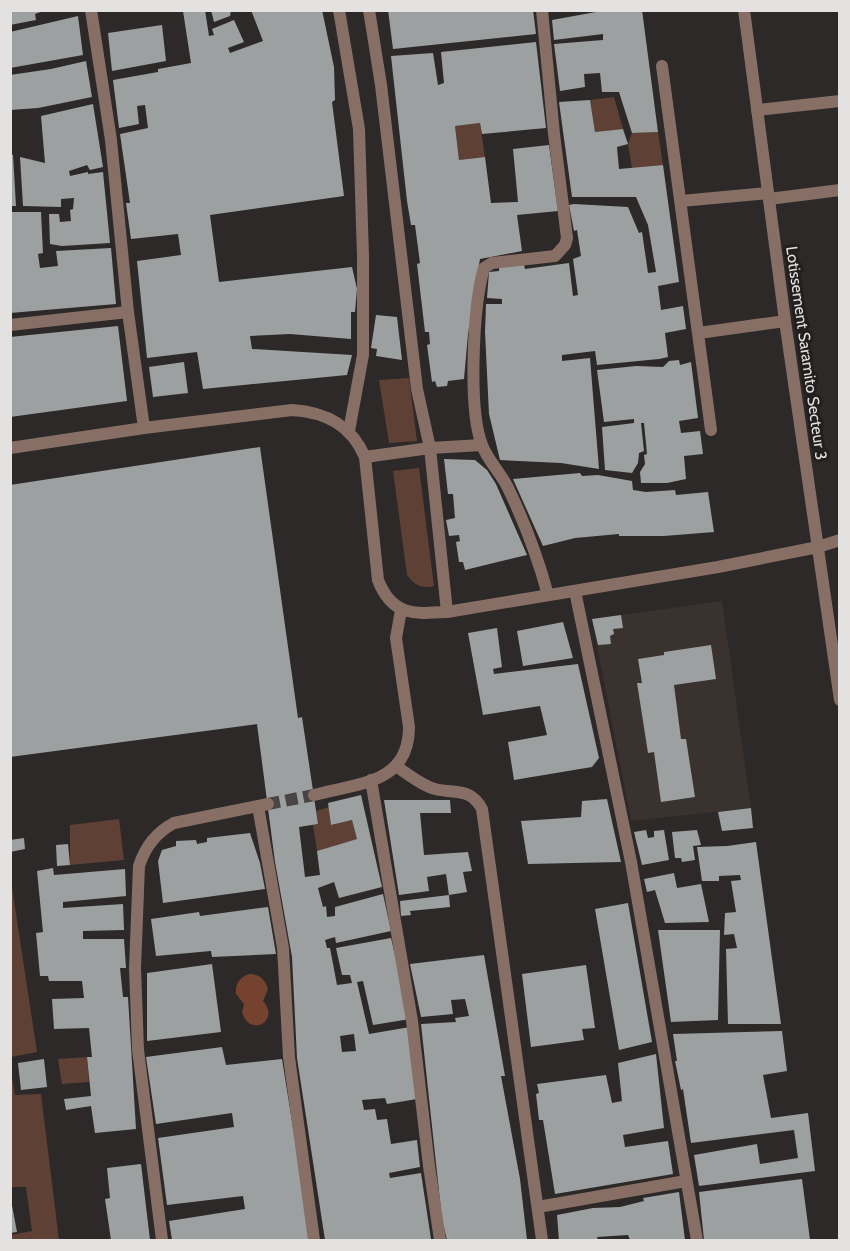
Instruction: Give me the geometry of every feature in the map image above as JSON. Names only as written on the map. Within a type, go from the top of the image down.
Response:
[{"type":"street","points":[[91,10],[111,140],[128,312],[144,428]]},
{"type":"street","points":[[339,10],[359,129],[363,256],[363,355],[349,431]]},
{"type":"street","points":[[369,10],[381,85],[417,389],[430,448],[447,612]]},
{"type":"street","points":[[542,10],[567,238],[565,245],[555,256],[492,263],[484,268],[475,334],[474,408],[482,445],[512,495],[537,554],[548,595]]},
{"type":"street","name":"Lotissement Saramito Secteur 3","points":[[744,10],[785,321],[840,700]]},
{"type":"street","points":[[662,66],[711,430]]},
{"type":"street","points":[[758,110],[840,101]]},
{"type":"street","points":[[681,201],[840,190]]},
{"type":"street","points":[[10,325],[128,312]]},
{"type":"street","points":[[699,333],[785,321]]},
{"type":"street","points":[[10,448],[144,428],[292,410],[311,411],[331,419],[349,431],[358,442],[365,457],[378,580],[383,592],[401,610],[413,613],[447,612],[718,567],[818,547],[840,540]]},
{"type":"street","points":[[365,457],[430,448],[482,445]]},
{"type":"street","points":[[575,591],[631,862],[697,1240]]},
{"type":"street","points":[[314,795],[385,776],[397,767],[405,755],[409,741],[409,727],[396,638],[401,610]]},
{"type":"street","points":[[397,767],[434,789],[461,791],[477,800],[482,809],[542,1240]]},
{"type":"street","points":[[371,780],[412,1020],[440,1240]]},
{"type":"street","points":[[162,1240],[138,1050],[135,968],[139,866],[143,854],[162,830],[174,823],[263,806],[283,948],[289,1057],[314,1240]]},
{"type":"street","points":[[538,1207],[686,1181]]},
{"type":"shaded area","points":[[614,97],[623,129],[595,132],[590,100]]},
{"type":"shaded area","points":[[480,123],[485,157],[459,160],[455,126]]},
{"type":"shaded area","points":[[658,132],[663,165],[632,168],[628,144],[632,133]]},
{"type":"shaded area","points":[[409,378],[417,441],[389,443],[379,380]]},
{"type":"shaded area","points":[[419,468],[434,586],[430,587],[419,585],[407,575],[393,471]]},
{"type":"shaded area","points":[[722,601],[751,808],[631,821],[592,619]]},
{"type":"shaded area","points":[[329,807],[331,825],[352,820],[357,839],[317,851],[313,825],[318,824],[316,811]]},
{"type":"shaded area","points":[[119,819],[124,860],[70,865],[70,825]]},
{"type":"shaded area","points":[[11,881],[37,1052],[10,1057]]},
{"type":"shaded area","points":[[249,974],[261,978],[268,989],[263,1001],[268,1008],[268,1015],[262,1024],[251,1024],[246,1020],[242,1012],[244,1004],[236,994],[238,982]]},
{"type":"shaded area","points":[[87,1057],[89,1082],[62,1084],[58,1059]]},
{"type":"shaded area","points":[[10,1067],[15,1095],[41,1094],[59,1240],[11,1240],[11,1235],[32,1231],[26,1187],[11,1187]]},
{"type":"building","points":[[10,10],[43,11],[35,14],[36,20],[10,25]]},
{"type":"building","points":[[205,10],[209,36],[214,35],[212,29],[234,20],[244,42],[228,48],[230,53],[263,41],[251,10],[322,10],[334,67],[335,100],[332,102],[344,196],[210,215],[219,282],[352,267],[357,289],[355,312],[351,312],[351,339],[290,334],[250,336],[252,349],[352,355],[347,375],[203,389],[197,352],[147,358],[137,261],[181,255],[178,234],[131,239],[126,203],[130,203],[120,134],[148,128],[145,105],[137,106],[139,124],[119,128],[113,80],[191,63],[183,11]]},
{"type":"building","points":[[211,10],[231,10],[230,16],[214,22]]},
{"type":"building","points":[[388,10],[533,10],[536,34],[393,49]]},
{"type":"building","points":[[607,10],[642,10],[658,132],[632,133],[619,92],[602,92],[600,73],[584,74],[585,87],[560,91],[554,44],[603,40],[603,34],[554,40],[552,20]]},
{"type":"building","points":[[78,16],[83,55],[10,68],[10,32]]},
{"type":"building","points":[[162,25],[166,61],[112,71],[108,33]]},
{"type":"building","points":[[536,42],[546,128],[482,134],[480,123],[455,126],[459,160],[485,157],[491,203],[518,202],[513,149],[549,145],[558,211],[517,215],[522,251],[480,259],[468,334],[464,379],[448,381],[447,386],[437,387],[435,381],[432,382],[427,345],[430,344],[429,332],[425,332],[417,264],[420,263],[415,225],[411,225],[407,201],[391,56],[433,53],[438,85],[444,83],[441,52]]},
{"type":"building","points":[[86,61],[92,97],[38,108],[10,110],[10,75]]},
{"type":"building","points":[[590,100],[595,132],[623,129],[628,144],[617,147],[619,169],[663,165],[679,282],[658,286],[661,310],[683,306],[686,329],[665,333],[668,357],[659,359],[597,365],[595,351],[562,355],[562,361],[590,358],[599,469],[561,463],[500,460],[489,414],[485,332],[486,304],[502,304],[502,299],[487,298],[489,272],[499,271],[499,267],[524,265],[525,269],[569,263],[573,296],[578,295],[573,259],[581,256],[577,230],[574,231],[569,205],[574,204],[628,207],[639,233],[642,232],[648,273],[656,272],[648,225],[636,197],[572,197],[559,102]]},
{"type":"building","points":[[93,104],[103,167],[90,170],[87,165],[69,171],[70,176],[88,172],[88,174],[103,172],[110,243],[62,246],[50,244],[49,214],[59,214],[60,222],[71,221],[70,210],[73,209],[74,198],[61,199],[61,207],[23,206],[20,157],[45,163],[41,116]]},
{"type":"building","points":[[10,154],[13,155],[16,206],[10,206]]},
{"type":"building","points":[[10,212],[41,212],[43,253],[38,254],[40,268],[58,266],[56,251],[111,248],[116,304],[10,313]]},
{"type":"building","points":[[376,315],[397,317],[402,360],[376,356],[377,349],[371,348]]},
{"type":"building","points":[[118,326],[127,401],[10,417],[10,337]]},
{"type":"building","points":[[679,360],[680,365],[691,362],[698,418],[679,421],[681,433],[700,431],[703,454],[684,456],[686,479],[667,483],[641,483],[640,472],[645,464],[644,455],[647,454],[644,423],[641,423],[644,451],[639,453],[638,463],[632,473],[605,470],[602,427],[634,423],[634,419],[604,422],[597,370],[636,366],[663,367],[669,361]]},
{"type":"building","points":[[184,362],[188,393],[153,397],[149,367]]},
{"type":"building","points":[[260,447],[298,718],[302,717],[318,824],[299,827],[305,877],[320,875],[317,851],[357,839],[352,820],[331,825],[328,803],[361,795],[382,887],[339,898],[334,882],[318,888],[323,907],[326,906],[327,917],[335,916],[335,907],[383,894],[391,931],[336,943],[335,937],[325,940],[327,948],[330,948],[337,985],[352,983],[350,975],[342,975],[336,948],[391,938],[410,1019],[373,1025],[363,981],[357,982],[369,1034],[410,1027],[417,1099],[387,1104],[385,1098],[362,1100],[364,1110],[375,1109],[377,1120],[387,1119],[391,1144],[417,1140],[420,1167],[389,1173],[390,1178],[421,1173],[431,1239],[325,1240],[297,1058],[292,957],[275,862],[257,724],[10,757],[10,485]],"holes":[[[354,1034],[356,1051],[342,1052],[340,1036]]]},
{"type":"building","points":[[444,459],[475,460],[487,470],[496,484],[527,555],[465,570],[463,562],[459,562],[456,542],[460,541],[459,535],[449,536],[446,520],[455,518],[453,494],[448,494]]},
{"type":"building","points":[[580,473],[582,476],[598,475],[632,481],[633,490],[646,492],[675,490],[676,495],[708,492],[714,532],[664,536],[619,536],[619,534],[575,538],[543,546],[513,479]]},
{"type":"building","points":[[621,615],[623,628],[613,629],[614,634],[610,636],[611,644],[598,645],[592,619]]},
{"type":"building","points":[[563,622],[573,658],[523,666],[517,631]]},
{"type":"building","points":[[497,628],[502,667],[493,669],[494,674],[578,664],[599,758],[592,767],[514,780],[508,742],[547,735],[540,706],[483,715],[468,633]]},
{"type":"building","points":[[711,645],[716,679],[674,685],[681,739],[686,739],[695,797],[661,802],[654,752],[648,753],[637,683],[642,683],[638,659],[664,655],[664,652]]},
{"type":"building","points":[[607,799],[621,862],[528,864],[521,821],[581,817],[582,801]]},
{"type":"building","points":[[384,800],[450,800],[451,813],[420,813],[424,855],[468,852],[472,871],[463,872],[467,892],[449,895],[446,874],[427,877],[429,891],[399,895]]},
{"type":"building","points":[[751,808],[753,828],[722,831],[718,812]]},
{"type":"building","points":[[646,830],[648,838],[654,837],[654,831],[664,830],[669,860],[642,865],[634,832]]},
{"type":"building","points":[[697,830],[701,845],[693,846],[695,860],[682,862],[681,858],[675,858],[672,832]]},
{"type":"building","points":[[250,833],[260,863],[265,889],[163,903],[158,861],[162,850],[176,846],[176,841],[196,840],[197,844],[207,842],[207,838]]},
{"type":"building","points":[[24,838],[25,849],[10,852],[10,840]]},
{"type":"building","points":[[756,842],[781,1024],[728,1024],[726,949],[737,948],[734,934],[724,935],[725,913],[736,912],[731,881],[741,880],[740,875],[719,876],[719,881],[702,881],[697,847]]},
{"type":"building","points":[[68,844],[70,865],[57,866],[56,845]]},
{"type":"building","points":[[53,868],[54,875],[125,869],[126,896],[63,902],[63,908],[123,904],[124,930],[83,931],[83,939],[124,939],[126,968],[120,968],[123,997],[128,997],[136,1129],[95,1133],[91,1106],[66,1110],[64,1099],[91,1096],[87,1057],[92,1057],[89,1028],[54,1029],[52,999],[84,998],[82,981],[49,981],[48,976],[40,976],[36,933],[43,932],[37,871]]},
{"type":"building","points":[[674,873],[677,888],[701,884],[709,922],[665,923],[655,890],[647,892],[644,879]]},
{"type":"building","points":[[449,895],[450,907],[410,911],[411,915],[401,916],[400,901]]},
{"type":"building","points":[[628,903],[652,1042],[619,1050],[595,909]]},
{"type":"building","points":[[268,907],[276,954],[212,957],[211,951],[156,956],[151,919],[199,912],[200,916]]},
{"type":"building","points":[[658,930],[720,930],[718,1020],[671,1022]]},
{"type":"building","points":[[484,955],[505,1076],[501,1076],[520,1179],[527,1240],[447,1240],[442,1219],[421,1024],[456,1022],[455,1018],[469,1016],[465,999],[451,1000],[453,1014],[421,1017],[410,964]]},
{"type":"building","points":[[212,964],[221,1032],[147,1041],[147,973]]},
{"type":"building","points":[[586,965],[595,1028],[582,1029],[584,1040],[531,1047],[522,974]]},
{"type":"building","points":[[782,1031],[787,1071],[763,1075],[771,1118],[808,1113],[815,1171],[699,1186],[694,1155],[757,1144],[760,1164],[798,1158],[794,1130],[691,1143],[683,1089],[681,1090],[675,1061],[677,1061],[673,1034]]},
{"type":"building","points":[[222,1047],[226,1065],[282,1059],[309,1240],[172,1240],[169,1221],[245,1209],[243,1196],[167,1205],[158,1138],[234,1127],[232,1113],[156,1124],[146,1057]]},
{"type":"building","points":[[656,1054],[664,1128],[623,1135],[625,1147],[668,1141],[673,1174],[555,1194],[543,1120],[539,1120],[537,1084],[606,1075],[612,1103],[622,1101],[618,1063]]},
{"type":"building","points":[[44,1059],[47,1087],[21,1090],[18,1063]]},
{"type":"building","points":[[141,1164],[150,1240],[111,1240],[105,1199],[110,1198],[107,1168]]},
{"type":"building","points":[[802,1179],[810,1240],[704,1240],[699,1192]]},
{"type":"building","points":[[679,1192],[685,1240],[630,1240],[628,1235],[597,1237],[598,1240],[559,1240],[557,1215],[593,1208],[620,1207],[644,1201],[643,1198]]},
{"type":"building","points":[[10,1195],[17,1232],[10,1233]]},
{"type":"tunnel","points":[[268,804],[314,795]]}]
